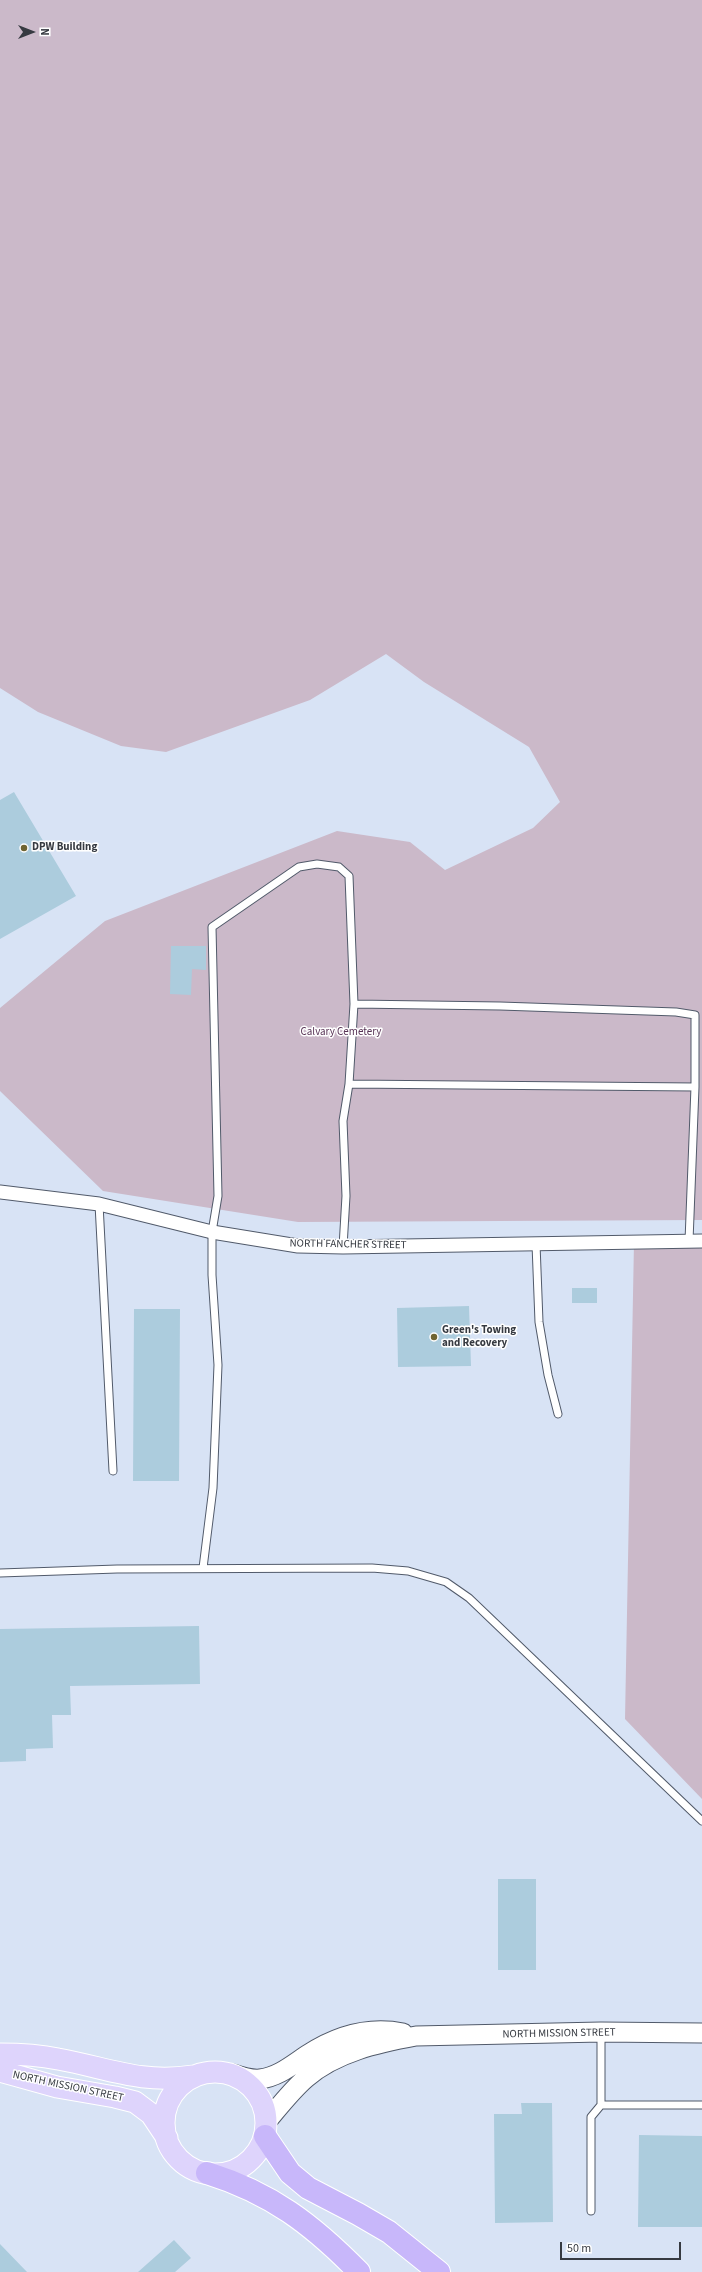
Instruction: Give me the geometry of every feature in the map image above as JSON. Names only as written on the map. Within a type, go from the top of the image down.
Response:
[{"type":"highway","points":[[266,2128],[290,2173],[308,2188],[389,2232],[439,2272]]},
{"type":"highway","points":[[207,2173],[241,2185],[278,2204],[319,2234],[359,2272]]},
{"type":"main road","name":"NORTH MISSION STREET","points":[[0,2054],[30,2055],[59,2059],[113,2073],[145,2078],[172,2079],[214,2071],[251,2079],[266,2078],[278,2074],[326,2044],[364,2031],[397,2032],[416,2036]]},
{"type":"main road","name":"NORTH MISSION STREET","points":[[196,2075],[180,2086],[169,2101],[164,2119],[167,2138],[170,2146],[182,2161],[198,2171],[207,2173],[226,2173],[243,2166],[257,2153],[266,2128],[306,2078],[330,2061],[354,2051],[416,2036],[601,2032],[702,2033]]},
{"type":"main road","name":"NORTH MISSION STREET","points":[[0,2071],[42,2084],[135,2102],[151,2114],[167,2138]]},
{"type":"main road","name":"NORTH MISSION STREET","points":[[233,2074],[245,2081],[256,2091],[264,2108],[266,2128]]},
{"type":"street","name":"NORTH FANCHER STREET","points":[[0,1192],[99,1204],[212,1232],[298,1246],[343,1247],[696,1241]]},
{"type":"lane","points":[[203,1568],[214,1488],[218,1365],[212,1274],[212,1232],[218,1196],[212,927],[299,867],[317,864],[339,867],[349,876],[354,1004],[349,1084],[343,1121],[346,1196],[343,1247]]},
{"type":"lane","points":[[354,1004],[500,1006],[676,1012],[695,1015],[696,1241]]},
{"type":"lane","points":[[349,1084],[695,1087]]},
{"type":"lane","points":[[99,1204],[100,1258],[109,1362],[114,1471]]},
{"type":"lane","points":[[536,1244],[539,1322],[548,1375],[558,1414]]},
{"type":"lane","points":[[0,1573],[203,1568],[372,1568],[408,1570],[446,1582],[469,1598],[521,1645],[702,1821]]},
{"type":"lane","points":[[591,2211],[591,2117],[601,2105],[601,2032]]},
{"type":"lane","points":[[601,2105],[702,2105]]},
{"type":"green space","name":"Calvary Cemetery","points":[[0,0],[702,0],[702,1220],[298,1222],[103,1191],[0,1091],[0,1008],[105,921],[337,831],[410,842],[445,870],[533,828],[560,802],[529,747],[424,682],[386,654],[310,700],[166,752],[121,746],[38,712],[0,688]]},
{"type":"green space","points":[[702,1241],[702,1799],[625,1719],[634,1242]]},
{"type":"building","name":"DPW Building","points":[[14,792],[76,896],[0,939],[0,800]]},
{"type":"building","points":[[171,946],[206,946],[206,970],[192,969],[191,995],[170,994]]},
{"type":"building","points":[[572,1288],[597,1288],[597,1303],[572,1303]]},
{"type":"building","name":"Green's Towing and Recovery","points":[[469,1306],[471,1366],[398,1367],[397,1308]]},
{"type":"building","points":[[134,1309],[180,1309],[179,1481],[133,1481]]},
{"type":"building","points":[[199,1626],[200,1684],[70,1686],[71,1715],[52,1715],[53,1748],[26,1749],[26,1761],[0,1762],[0,1629]]},
{"type":"building","points":[[498,1879],[536,1879],[536,1970],[498,1970]]},
{"type":"building","points":[[521,2103],[552,2103],[553,2222],[495,2223],[494,2114],[522,2114]]},
{"type":"building","points":[[639,2135],[702,2136],[702,2227],[638,2227]]},
{"type":"building","points":[[174,2240],[191,2258],[175,2272],[138,2272]]},
{"type":"building","points":[[0,2244],[27,2272],[0,2272]]},
{"type":"place","name":"DPW Building","points":[[24,848]]},
{"type":"place","name":"Green's Towing and Recovery","points":[[434,1337]]}]
